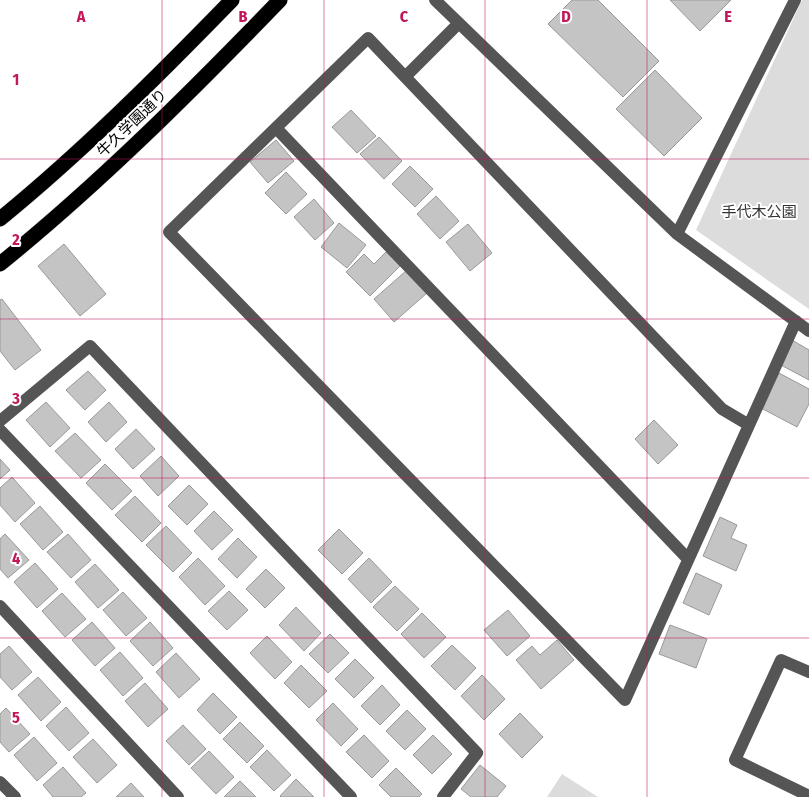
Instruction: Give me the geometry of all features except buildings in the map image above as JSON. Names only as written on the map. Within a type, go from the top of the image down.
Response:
[{"type":"highway","name":"牛久学園通り","points":[[0,219],[103,127],[187,47],[232,0]]},
{"type":"highway","name":"牛久学園通り","points":[[0,264],[57,218],[215,68],[280,0]]},
{"type":"street","points":[[435,0],[677,234],[809,331]]},
{"type":"street","points":[[677,234],[795,0]]},
{"type":"street","points":[[405,77],[459,23]]},
{"type":"street","points":[[749,425],[722,410],[368,38],[168,232],[625,700],[796,322]]},
{"type":"street","points":[[276,128],[688,559]]},
{"type":"street","points":[[0,421],[90,346],[476,753],[443,797]]},
{"type":"street","points":[[0,430],[351,797]]},
{"type":"street","points":[[0,606],[178,797]]},
{"type":"street","points":[[809,672],[781,660],[735,760],[809,796]]},
{"type":"street","points":[[0,782],[14,797]]},
{"type":"green space","name":"手代木公園","points":[[802,0],[809,0],[809,309],[696,230]]},
{"type":"green space","points":[[562,774],[598,797],[547,797]]}]
